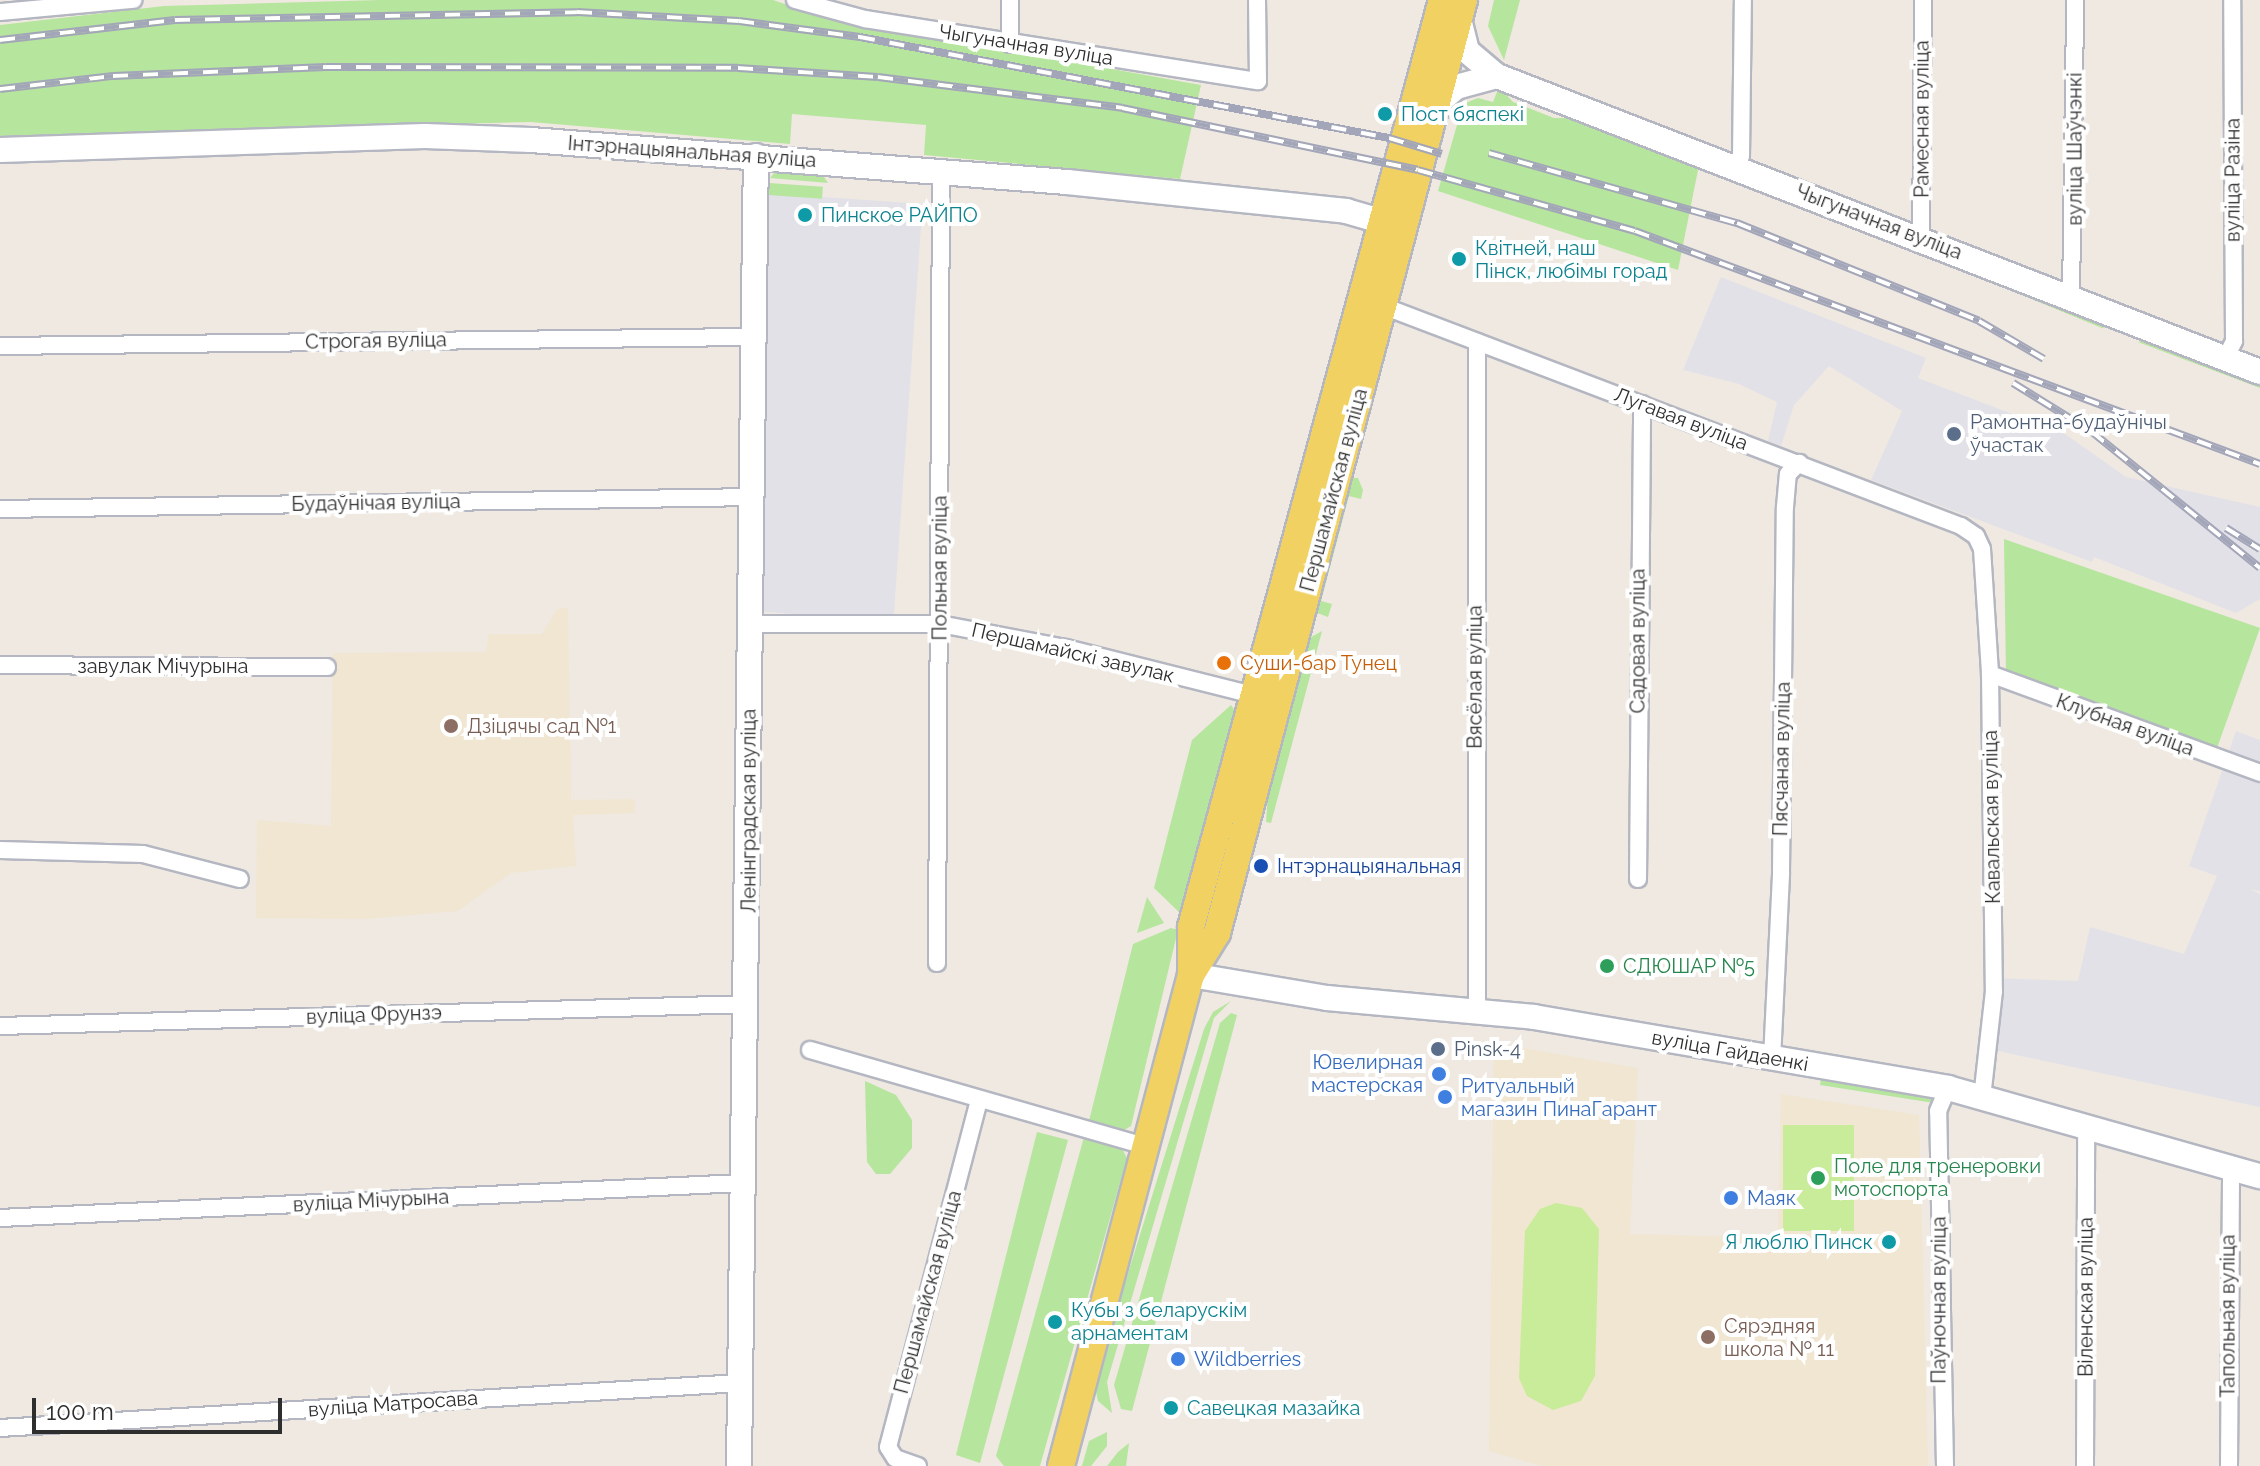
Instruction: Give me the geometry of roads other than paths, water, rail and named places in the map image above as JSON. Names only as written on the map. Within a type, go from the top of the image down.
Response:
[{"type":"main road","name":"Першамайская вуліца","points":[[1191,975],[1217,933],[1436,104],[1455,6]]},
{"type":"main road","name":"Першамайская вуліца","points":[[1061,1466],[1191,975],[1191,927],[1253,695],[1381,221],[1455,6]]},
{"type":"street","points":[[0,12],[133,0]]},
{"type":"street","name":"Чыгуначная вуліца","points":[[795,0],[865,19],[1258,81],[1257,0]]},
{"type":"street","points":[[864,0],[865,19]]},
{"type":"street","points":[[1010,0],[1010,44]]},
{"type":"street","points":[[1736,167],[1741,156],[1743,0]]},
{"type":"street","name":"Рамесная вуліца","points":[[1921,239],[1923,0]]},
{"type":"street","name":"вуліца Шаўчэнкі","points":[[2071,298],[2075,0]]},
{"type":"street","name":"вуліца Разіна","points":[[2226,357],[2234,341],[2232,0]]},
{"type":"street","name":"Чыгуначная вуліца","points":[[1455,6],[1467,51],[1497,76],[2260,372]]},
{"type":"street","points":[[1436,104],[1456,87],[1497,76]]},
{"type":"street","name":"Інтэрнацыянальная вуліца","points":[[0,150],[425,136],[756,156],[1346,211],[1381,221]]},
{"type":"street","name":"Ленінградская вуліца","points":[[739,1466],[748,1004],[748,624],[756,156]]},
{"type":"street","name":"Польная вуліца","points":[[937,963],[941,173]]},
{"type":"street","name":"Лугавая вуліца","points":[[1383,306],[1799,463],[1961,526],[1976,536]]},
{"type":"street","name":"Строгая вуліца","points":[[0,346],[752,337]]},
{"type":"street","name":"Вясёлая вуліца","points":[[1477,342],[1477,1011]]},
{"type":"street","name":"Садовая вуліца","points":[[1638,879],[1642,404]]},
{"type":"street","name":"Пясчаная вуліца","points":[[1772,1059],[1781,872],[1785,507],[1788,474],[1799,463]]},
{"type":"street","name":"Будаўнічая вуліца","points":[[0,509],[752,497]]},
{"type":"street","name":"Кавальская вуліца","points":[[1976,536],[1982,549],[1990,674],[1994,991],[1982,1098]]},
{"type":"street","name":"Першамайскі завулак","points":[[748,624],[940,624],[1066,648],[1253,695]]},
{"type":"street","name":"завулак Мічурына","points":[[0,665],[327,667]]},
{"type":"street","name":"Клубная вуліца","points":[[1990,674],[2260,773]]},
{"type":"street","points":[[0,850],[143,854],[240,879]]},
{"type":"street","name":"вуліца Гайдаенкі","points":[[1191,975],[1327,998],[1477,1011],[1948,1088],[2260,1176]]},
{"type":"street","name":"вуліца Фрунзэ","points":[[0,1026],[748,1004]]},
{"type":"street","points":[[810,1050],[979,1101],[1145,1146]]},
{"type":"street","name":"Паўночная вуліца","points":[[1945,1466],[1938,1111],[1948,1088]]},
{"type":"street","name":"Першамайская вуліца","points":[[918,1466],[895,1458],[888,1447],[979,1101]]},
{"type":"street","name":"Віленская вуліца","points":[[2085,1466],[2086,1127]]},
{"type":"street","name":"Тапольная вуліца","points":[[2229,1466],[2231,1167]]},
{"type":"street","name":"вуліца Мічурына","points":[[0,1218],[743,1183]]},
{"type":"street","name":"вуліца Матросава","points":[[0,1428],[739,1383]]},
{"type":"railway","points":[[0,40],[175,20],[577,12],[739,21],[860,37],[1389,138],[1442,154]]},
{"type":"railway","points":[[0,89],[113,76],[326,67],[738,68],[878,77],[1122,108],[1418,170],[1635,231],[2260,464]]},
{"type":"railway","points":[[1489,153],[1737,223],[1979,321],[2044,359]]},
{"type":"railway","points":[[2013,383],[2092,432],[2260,568]]},
{"type":"railway","points":[[2226,528],[2260,549]]},
{"type":"place","name":"Пост бяспекі","points":[[1385,114]]},
{"type":"place","name":"Пинское РАЙПО","points":[[805,215]]},
{"type":"place","name":"Квітней, наш Пінск, любімы горад","points":[[1459,259]]},
{"type":"place","name":"Рамонтна-будаўнічы ўчастак","points":[[1954,434]]},
{"type":"place","name":"Суши-бар Тунец","points":[[1224,663]]},
{"type":"place","name":"Дзіцячы сад №1","points":[[451,726]]},
{"type":"place","name":"Інтэрнацыянальная","points":[[1261,866]]},
{"type":"place","name":"СДЮШАР №5","points":[[1607,966]]},
{"type":"place","name":"Pinsk-4","points":[[1438,1049]]},
{"type":"place","name":"Ювелирная мастерская","points":[[1439,1074]]},
{"type":"place","name":"Ритуальный магазин ПинаГарант","points":[[1445,1097]]},
{"type":"place","name":"Поле для тренеровки мотоспорта","points":[[1818,1178]]},
{"type":"place","name":"Маяк","points":[[1731,1198]]},
{"type":"place","name":"Я люблю Пинск","points":[[1889,1242]]},
{"type":"place","name":"Кубы з беларускім арнаментам","points":[[1055,1322]]},
{"type":"place","name":"Сярэдняя школа № 11","points":[[1708,1337]]},
{"type":"place","name":"Wildberries","points":[[1178,1359]]},
{"type":"place","name":"Савецкая мазайка","points":[[1171,1408]]}]
